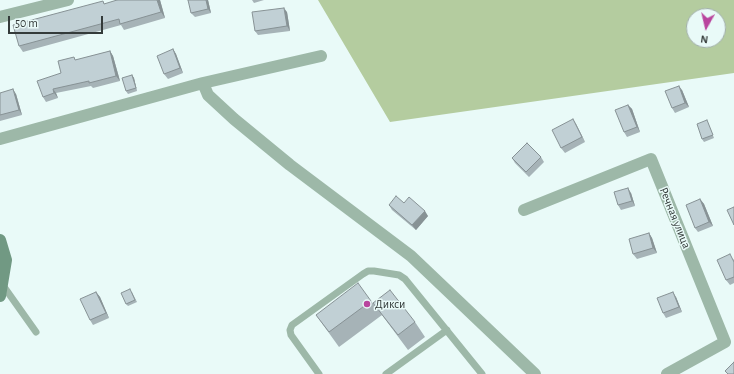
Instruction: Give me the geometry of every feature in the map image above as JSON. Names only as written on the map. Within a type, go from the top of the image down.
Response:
[{"type":"street","points":[[0,17],[68,0]]},
{"type":"street","points":[[0,139],[203,83],[321,56]]},
{"type":"street","points":[[203,83],[208,95],[234,119],[290,165],[411,256],[535,374]]},
{"type":"street","name":"Речная улица","points":[[524,210],[651,159],[730,340],[667,374]]},
{"type":"street","points":[[0,240],[6,260],[1,290]]},
{"type":"lane","points":[[319,374],[291,335],[290,330],[292,325],[368,271],[399,275],[403,277],[482,374]]},
{"type":"lane","points":[[1,290],[36,332]]},
{"type":"lane","points":[[386,374],[447,330]]},
{"type":"green space","points":[[318,0],[734,0],[734,73],[390,122]]},
{"type":"building","points":[[117,0],[157,0],[161,12],[120,24],[119,19],[19,46],[13,25],[103,1],[104,4]]},
{"type":"building","points":[[188,0],[206,0],[208,9],[191,13]]},
{"type":"building","points":[[284,8],[287,26],[255,31],[252,12]]},
{"type":"building","points":[[173,49],[180,68],[164,74],[157,56]]},
{"type":"building","points":[[110,51],[116,76],[89,83],[89,81],[53,89],[54,93],[43,97],[37,81],[61,73],[58,61],[74,57],[75,60]]},
{"type":"building","points":[[132,75],[136,88],[126,91],[122,78]]},
{"type":"building","points":[[679,86],[685,103],[672,108],[665,91]]},
{"type":"building","points":[[13,89],[19,110],[0,115],[0,93]]},
{"type":"building","points":[[628,105],[637,127],[624,132],[615,110]]},
{"type":"building","points":[[573,119],[582,137],[561,148],[552,130]]},
{"type":"building","points":[[707,120],[713,135],[702,139],[697,124]]},
{"type":"building","points":[[527,143],[541,157],[526,172],[512,158]]},
{"type":"building","points":[[628,188],[632,201],[618,205],[614,192]]},
{"type":"building","points":[[396,196],[404,203],[409,197],[425,211],[412,225],[389,205]]},
{"type":"building","points":[[700,199],[709,222],[695,228],[686,205]]},
{"type":"building","points":[[734,207],[734,225],[727,210]]},
{"type":"building","points":[[649,233],[653,248],[633,254],[629,239]]},
{"type":"building","points":[[730,254],[734,262],[734,277],[726,280],[717,260]]},
{"type":"building","points":[[358,283],[371,301],[329,332],[316,315]]},
{"type":"building","points":[[130,289],[135,300],[126,304],[121,293]]},
{"type":"building","points":[[390,290],[415,322],[398,335],[373,303]]},
{"type":"building","points":[[96,292],[106,313],[90,320],[80,299]]},
{"type":"building","points":[[673,292],[679,307],[663,313],[657,298]]},
{"type":"building","points":[[734,362],[734,374],[728,374],[725,371]]},
{"type":"place","name":"Дикси","points":[[367,304]]}]
